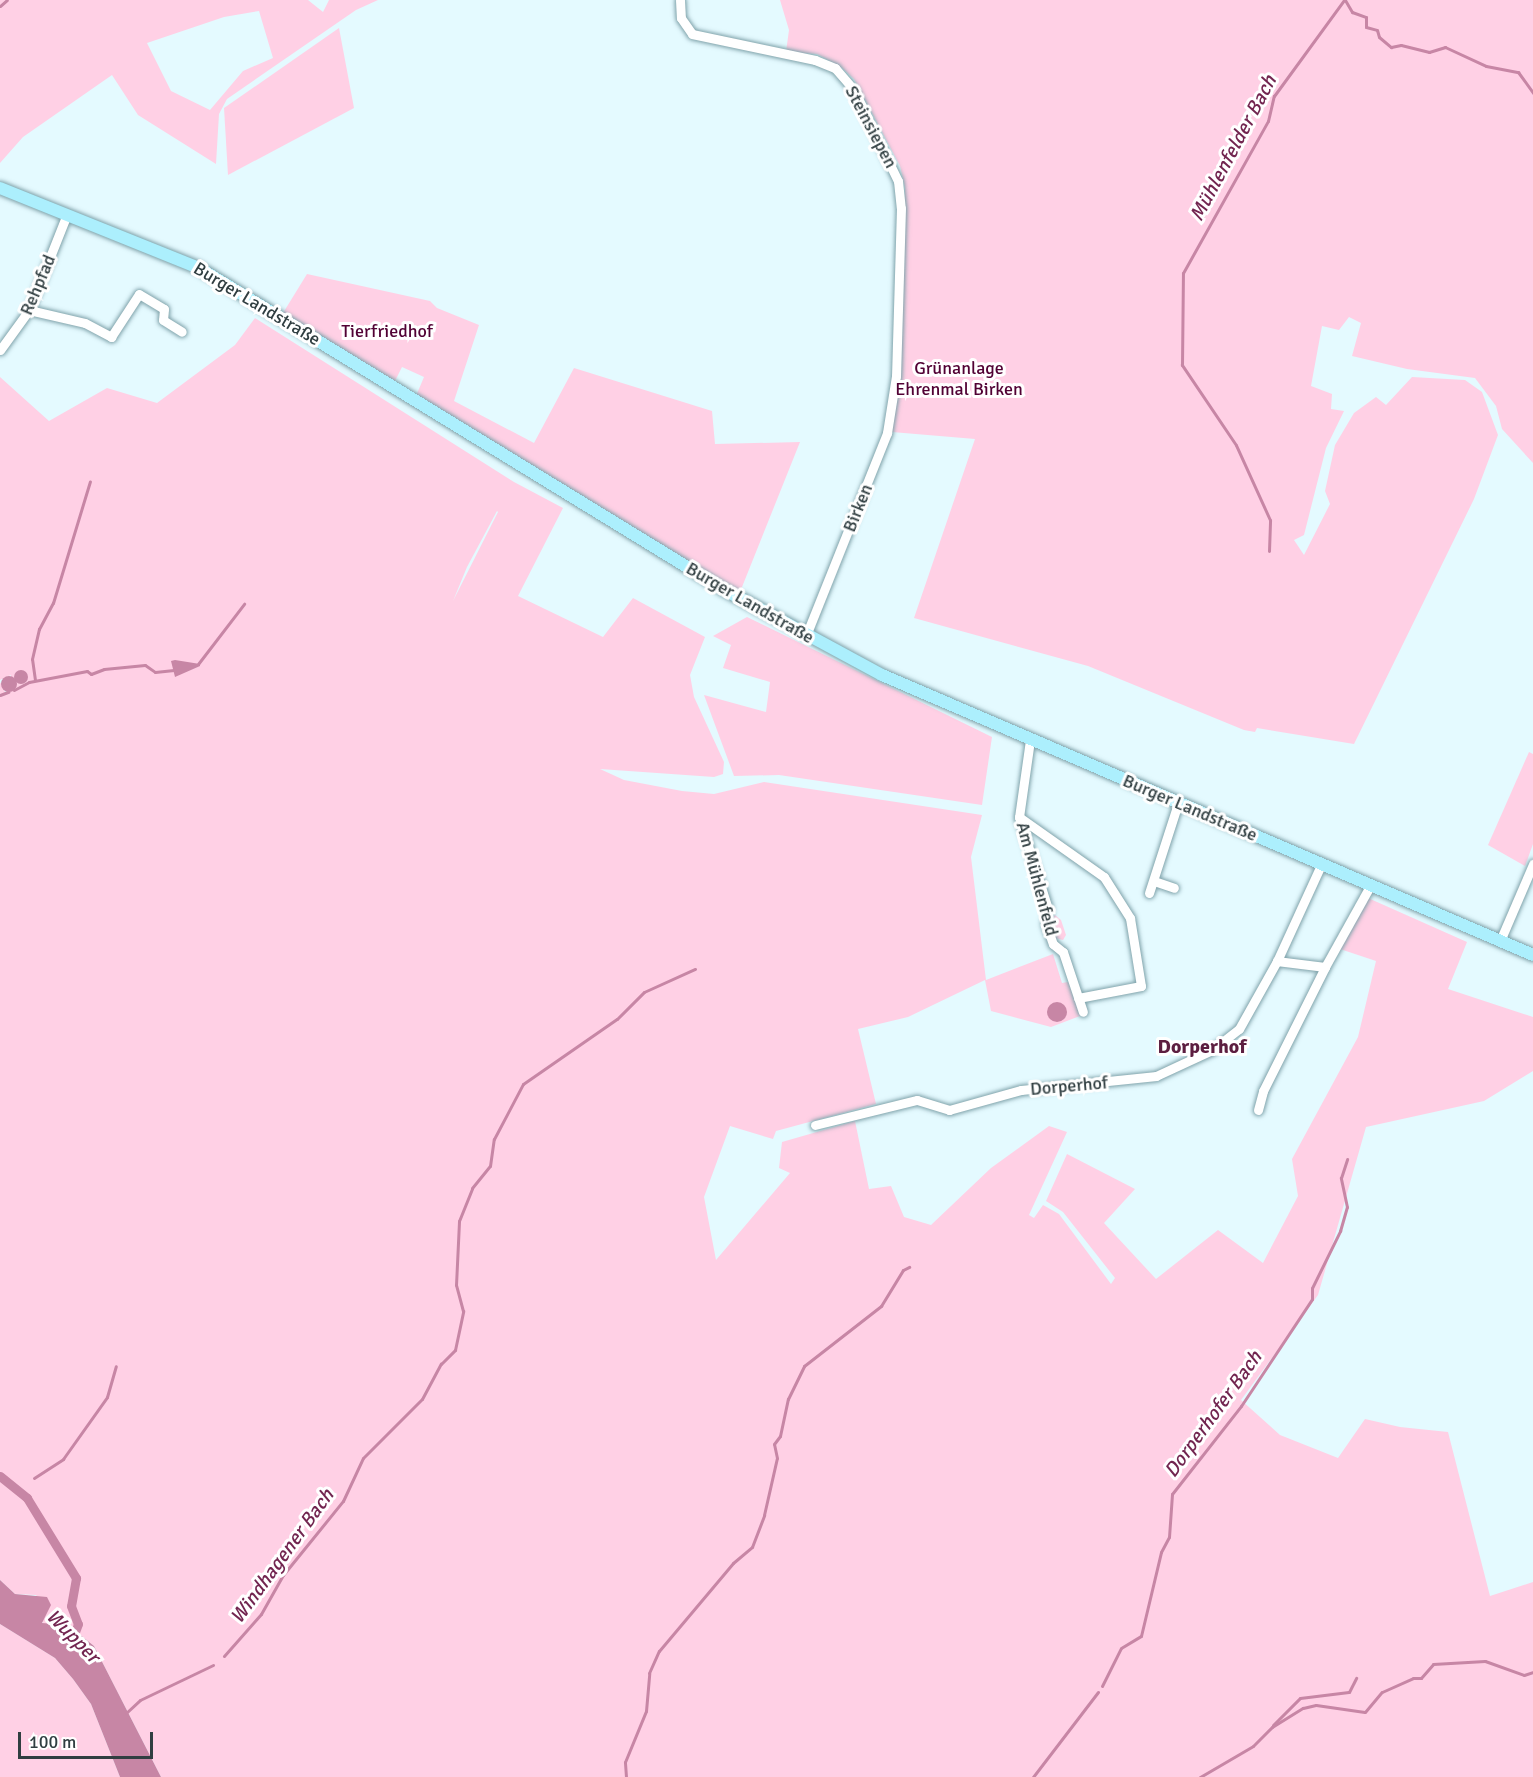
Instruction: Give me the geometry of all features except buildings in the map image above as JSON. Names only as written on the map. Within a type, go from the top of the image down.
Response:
[{"type":"main road","name":"Burger Landstraße","points":[[0,188],[199,268],[723,589],[806,636],[882,675],[1533,955]]},
{"type":"street","name":"Steinsiepen","points":[[680,0],[681,18],[693,34],[827,64],[854,90],[892,165],[899,190],[896,376]]},
{"type":"street","name":"Rehpfad","points":[[0,350],[29,310],[67,214]]},
{"type":"street","points":[[29,310],[85,323],[111,337],[139,294],[164,309],[163,320],[182,332]]},
{"type":"street","name":"Birken","points":[[806,636],[887,433],[896,376]]},
{"type":"street","name":"Am Mühlenfeld","points":[[1030,740],[1019,817],[1048,909],[1046,924],[1053,944],[1063,952],[1083,1012]]},
{"type":"street","points":[[1149,893],[1178,803]]},
{"type":"street","points":[[1019,817],[1104,877],[1130,918],[1142,987],[1078,998]]},
{"type":"street","points":[[1500,941],[1533,864]]},
{"type":"street","name":"Dorperhof","points":[[815,1125],[917,1100],[958,1109],[1022,1090],[1156,1076],[1232,1038],[1277,961],[1321,865]]},
{"type":"street","points":[[1154,880],[1174,888]]},
{"type":"street","points":[[1258,1110],[1263,1091],[1325,967],[1370,886]]},
{"type":"street","points":[[1277,961],[1325,967]]},
{"type":"green space","points":[[0,0],[308,0],[323,12],[329,0],[378,0],[356,10],[227,99],[219,114],[216,164],[138,115],[112,75],[23,137],[0,163]],"holes":[[[259,11],[273,58],[243,71],[210,110],[171,91],[147,43],[224,17]]]},
{"type":"green space","name":"Grünanlage Ehrenmal Birken","points":[[780,0],[1533,0],[1533,463],[1502,429],[1496,406],[1475,378],[1407,369],[1352,356],[1361,323],[1349,317],[1339,330],[1322,326],[1311,386],[1332,394],[1331,409],[1344,411],[1326,448],[1304,535],[1294,540],[1304,555],[1330,504],[1325,491],[1335,445],[1354,413],[1376,397],[1386,405],[1412,377],[1465,380],[1482,392],[1498,435],[1474,499],[1354,744],[1257,728],[1255,732],[1244,730],[1088,666],[914,618],[975,439],[892,432],[901,318],[905,188],[900,166],[854,79],[841,67],[817,54],[786,52],[789,30]]},
{"type":"green space","points":[[339,28],[354,108],[228,175],[224,108]]},
{"type":"green space","name":"Tierfriedhof","points":[[307,274],[430,301],[437,308],[479,325],[454,401],[534,443],[574,368],[712,411],[715,444],[800,442],[740,592],[416,396],[424,377],[402,367],[394,383],[283,313]]},
{"type":"green space","points":[[255,318],[514,482],[563,508],[518,596],[603,637],[633,598],[705,637],[690,675],[694,697],[724,762],[723,774],[714,777],[600,769],[624,780],[682,791],[714,794],[764,782],[982,815],[971,857],[986,980],[1053,954],[1062,983],[1068,982],[1080,1016],[1051,1027],[991,1011],[985,980],[908,1017],[858,1029],[876,1104],[776,1131],[773,1139],[730,1126],[704,1197],[716,1260],[790,1173],[779,1168],[782,1142],[855,1121],[869,1189],[891,1186],[904,1217],[931,1225],[991,1168],[1049,1126],[1067,1132],[1029,1215],[1034,1218],[1043,1205],[1059,1214],[1111,1284],[1115,1278],[1063,1212],[1046,1201],[1067,1154],[1135,1189],[1104,1223],[1156,1279],[1218,1230],[1263,1263],[1298,1196],[1292,1159],[1358,1037],[1376,961],[1340,949],[1368,898],[1467,942],[1448,989],[1533,1017],[1533,1071],[1484,1101],[1366,1127],[1318,1295],[1241,1400],[1280,1435],[1338,1458],[1365,1419],[1400,1427],[1448,1432],[1490,1596],[1533,1582],[1533,1777],[161,1777],[94,1646],[68,1625],[44,1624],[41,1621],[47,1612],[36,1595],[15,1594],[0,1580],[0,682],[6,694],[11,675],[0,680],[0,377],[49,421],[107,388],[157,403],[235,345]],"holes":[[[498,512],[453,601],[467,567]]]},
{"type":"green space","points":[[747,617],[992,737],[982,805],[779,775],[734,776],[704,695],[766,712],[770,682],[723,668],[731,645],[713,636]]},
{"type":"green space","points":[[1529,752],[1533,754],[1533,844],[1525,866],[1488,845]]},
{"type":"green space","points":[[1055,915],[1061,920],[1066,935],[1063,940],[1055,938],[1049,922]]},
{"type":"green space","points":[[0,1624],[55,1658],[73,1679],[91,1704],[120,1777],[0,1777]]},
{"type":"water","points":[[171,661],[200,664],[200,666],[175,677]]},
{"type":"water","points":[[18,670],[24,670],[28,677],[24,684],[18,684],[14,680],[14,674]]},
{"type":"water","points":[[9,676],[15,678],[17,684],[15,690],[9,692],[3,690],[1,684],[3,678]]},
{"type":"water","points":[[1057,1002],[1064,1005],[1067,1012],[1064,1019],[1057,1022],[1050,1019],[1047,1012],[1050,1005]]},
{"type":"water","name":"Wupper","points":[[0,1580],[15,1594],[47,1597],[51,1605],[42,1623],[68,1625],[94,1646],[161,1777],[120,1777],[91,1704],[73,1679],[55,1658],[0,1624]]},
{"type":"waterway","points":[[0,6],[7,0]]},
{"type":"waterway","name":"Mühlenfelder Bach","points":[[1269,551],[1270,520],[1236,445],[1182,365],[1183,273],[1268,121],[1274,96],[1344,0]]},
{"type":"waterway","points":[[1345,0],[1352,12],[1366,17],[1366,27],[1377,30],[1379,37],[1391,47],[1401,45],[1429,52],[1445,47],[1486,66],[1518,72],[1533,93]]},
{"type":"waterway","points":[[35,680],[32,659],[39,629],[53,603],[90,481]]},
{"type":"waterway","points":[[198,664],[244,604]]},
{"type":"waterway","points":[[14,690],[29,682],[87,671],[91,674],[104,669],[145,665],[155,672],[174,670]]},
{"type":"waterway","points":[[0,695],[8,692]]},
{"type":"waterway","name":"Windhagener Bach","points":[[224,1656],[261,1614],[283,1575],[343,1501],[363,1458],[422,1399],[441,1364],[455,1350],[463,1311],[456,1285],[459,1221],[472,1188],[490,1166],[494,1139],[523,1084],[617,1019],[644,992],[695,969]]},
{"type":"waterway","name":"Dorperhofer Bach","points":[[1102,1686],[1121,1648],[1141,1636],[1161,1552],[1169,1537],[1172,1494],[1241,1406],[1312,1299],[1312,1288],[1340,1231],[1347,1207],[1341,1178],[1347,1159]]},
{"type":"waterway","points":[[626,1777],[625,1762],[646,1711],[649,1673],[659,1651],[733,1563],[752,1547],[764,1515],[777,1458],[774,1444],[780,1436],[788,1399],[804,1366],[881,1306],[903,1270],[909,1267]]},
{"type":"waterway","points":[[34,1478],[63,1459],[107,1397],[116,1366]]},
{"type":"waterway","name":"Wupper","points":[[0,1476],[27,1498],[76,1578],[71,1606],[78,1624],[72,1640]]},
{"type":"waterway","points":[[1200,1777],[1253,1746],[1272,1727],[1303,1708],[1316,1705],[1365,1712],[1382,1692],[1413,1678],[1421,1678],[1433,1664],[1485,1661],[1524,1675],[1533,1672]]},
{"type":"waterway","name":"Windhagener Bach","points":[[126,1713],[140,1700],[213,1665]]},
{"type":"waterway","points":[[1273,1725],[1300,1698],[1349,1692],[1356,1678]]},
{"type":"waterway","name":"Dorperhofer Bach","points":[[1033,1777],[1098,1692]]},
{"type":"district","name":"Dorperhof","points":[[1202,1046]]}]
